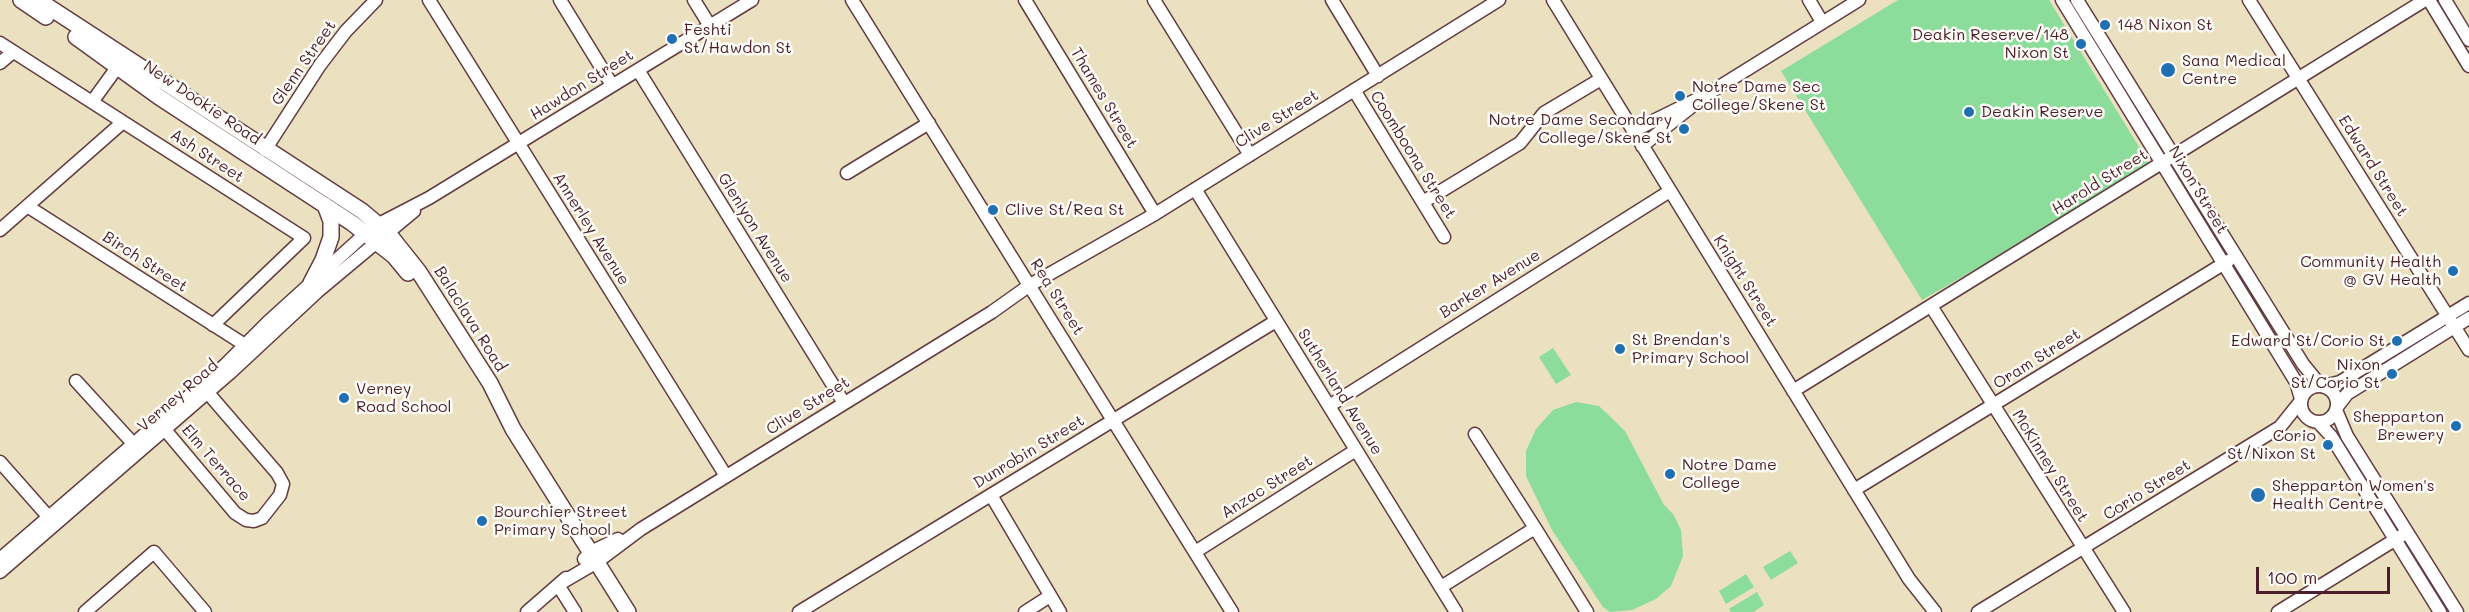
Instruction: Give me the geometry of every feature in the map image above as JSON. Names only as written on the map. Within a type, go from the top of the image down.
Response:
[{"type":"main road","name":"New Dookie Road","points":[[21,0],[362,212],[377,234]]},
{"type":"main road","name":"New Dookie Road","points":[[38,0],[219,137],[325,205],[377,234]]},
{"type":"main road","points":[[311,283],[323,260],[331,237],[331,221],[325,205]]},
{"type":"main road","name":"Balaclava Road","points":[[377,234],[403,265],[484,392],[513,429],[628,612]]},
{"type":"street","name":"Glenn Street","points":[[265,150],[320,65],[346,31],[376,0]]},
{"type":"street","name":"Annerley Avenue","points":[[429,0],[726,476]]},
{"type":"street","points":[[560,0],[612,86]]},
{"type":"street","points":[[694,0],[710,26]]},
{"type":"street","name":"Hawdon Street","points":[[377,234],[429,198],[752,0]]},
{"type":"street","name":"Rea Street","points":[[852,0],[1033,288],[1232,612]]},
{"type":"street","name":"Thames Street","points":[[1025,0],[1155,214]]},
{"type":"street","points":[[1154,0],[1250,155]]},
{"type":"street","points":[[1332,0],[1378,76]]},
{"type":"street","name":"Clive Street","points":[[527,612],[594,557],[1155,214],[1499,0]]},
{"type":"street","name":"Knight Street","points":[[1553,0],[1909,579],[1925,612]]},
{"type":"street","points":[[1809,0],[1822,22]]},
{"type":"street","points":[[1633,131],[1706,95],[1859,0]]},
{"type":"street","name":"Nixon Street","points":[[2062,0],[2168,159],[2237,255],[2303,364],[2321,385]]},
{"type":"street","name":"Nixon Street","points":[[2077,0],[2168,159],[2223,264],[2296,382],[2300,401]]},
{"type":"street","name":"Edward Street","points":[[2250,0],[2469,350]]},
{"type":"street","points":[[2427,0],[2469,66]]},
{"type":"street","name":"Harold Street","points":[[1793,391],[2427,0]]},
{"type":"street","points":[[2439,18],[2448,5],[2469,40]]},
{"type":"street","name":"Ash Street","points":[[0,43],[304,238],[213,325]]},
{"type":"street","points":[[0,63],[13,52]]},
{"type":"street","points":[[93,102],[121,62]]},
{"type":"street","name":"Glenlyon Avenue","points":[[638,70],[844,403]]},
{"type":"street","points":[[1423,202],[1520,144],[1544,113],[1601,79]]},
{"type":"street","name":"Coomboona Street","points":[[1354,90],[1444,237]]},
{"type":"street","points":[[1642,146],[1706,95]]},
{"type":"street","points":[[0,230],[123,122]]},
{"type":"street","points":[[848,173],[929,123]]},
{"type":"street","name":"Sutherland Avenue","points":[[1195,189],[1456,612]]},
{"type":"street","name":"Barker Avenue","points":[[1329,406],[1670,191]]},
{"type":"street","name":"Birch Street","points":[[27,206],[245,345]]},
{"type":"street","name":"Verney Road","points":[[205,388],[245,345],[311,283],[377,234]]},
{"type":"street","name":"Verney Road","points":[[0,559],[52,520],[137,448],[317,292],[377,234]]},
{"type":"street","name":"Oram Street","points":[[1854,490],[2237,255]]},
{"type":"street","points":[[2440,612],[2331,436],[2304,414],[2300,401],[2308,389],[2340,382],[2469,303]]},
{"type":"street","name":"McKinney Street","points":[[1931,306],[2124,612]]},
{"type":"street","points":[[2316,422],[2329,419],[2347,394],[2469,318]]},
{"type":"street","name":"Dunrobin Street","points":[[799,612],[1276,321]]},
{"type":"street","points":[[76,381],[137,448]]},
{"type":"street","points":[[2321,385],[2334,394],[2347,436],[2457,612]]},
{"type":"street","name":"Elm Terrace","points":[[162,426],[235,513],[246,520],[254,521],[262,518],[280,495],[283,484],[271,466],[205,388]]},
{"type":"street","name":"Corio Street","points":[[1978,612],[2280,427],[2300,401]]},
{"type":"street","name":"Corio Street","points":[[2280,427],[2316,422]]},
{"type":"street","points":[[1475,434],[1587,612]]},
{"type":"street","name":"Anzac Street","points":[[1195,552],[1356,450]]},
{"type":"street","points":[[0,462],[52,520]]},
{"type":"street","points":[[991,495],[1060,612]]},
{"type":"street","name":"Verney Road","points":[[0,572],[52,520]]},
{"type":"street","points":[[1441,587],[1535,528]]},
{"type":"street","points":[[2278,612],[2407,532]]},
{"type":"street","points":[[86,612],[154,552],[205,612]]},
{"type":"street","name":"Knight Street","points":[[1909,579],[1935,612]]},
{"type":"street","points":[[560,584],[575,612]]},
{"type":"street","points":[[1025,612],[1050,596]]},
{"type":"street","name":"Corio Street","points":[[1986,612],[1999,600]]},
{"type":"green space","name":"Deakin Reserve","points":[[1898,0],[2049,0],[2150,165],[1922,300],[1781,71]]},
{"type":"green space","points":[[1553,348],[1571,375],[1556,384],[1539,357]]},
{"type":"green space","points":[[1576,402],[1599,406],[1625,431],[1664,505],[1673,514],[1681,530],[1683,556],[1671,586],[1656,599],[1632,610],[1610,612],[1603,607],[1552,530],[1526,476],[1526,451],[1536,429],[1553,410]]},
{"type":"green space","points":[[1790,551],[1798,563],[1771,580],[1763,567]]},
{"type":"green space","points":[[1746,574],[1754,587],[1726,604],[1719,591]]},
{"type":"green space","points":[[1757,592],[1764,605],[1753,612],[1731,612],[1729,609]]},
{"type":"place","name":"148 Nixon St","points":[[2105,25]]},
{"type":"place","name":"Feshti St/Hawdon St","points":[[672,39]]},
{"type":"place","name":"Deakin Reserve/148 Nixon St","points":[[2081,44]]},
{"type":"place","name":"Sana Medical Centre","points":[[2168,70]]},
{"type":"place","name":"Notre Dame Sec College/Skene St","points":[[1680,96]]},
{"type":"place","name":"Deakin Reserve","points":[[1969,112]]},
{"type":"place","name":"Notre Dame Secondary College/Skene St","points":[[1684,129]]},
{"type":"place","name":"Clive St/Rea St","points":[[993,210]]},
{"type":"place","name":"Community Health @ GV Health","points":[[2453,271]]},
{"type":"place","name":"Edward St/Corio St","points":[[2397,341]]},
{"type":"place","name":"St Brendan's Primary School","points":[[1620,349]]},
{"type":"place","name":"Nixon St/Corio St","points":[[2392,374]]},
{"type":"place","name":"Verney Road School","points":[[344,398]]},
{"type":"place","name":"Shepparton Brewery","points":[[2456,426]]},
{"type":"place","name":"Corio St/Nixon St","points":[[2328,445]]},
{"type":"place","name":"Notre Dame College","points":[[1670,474]]},
{"type":"place","name":"Shepparton Women's Health Centre","points":[[2258,495]]},
{"type":"place","name":"Bourchier Street Primary School","points":[[482,521]]}]
